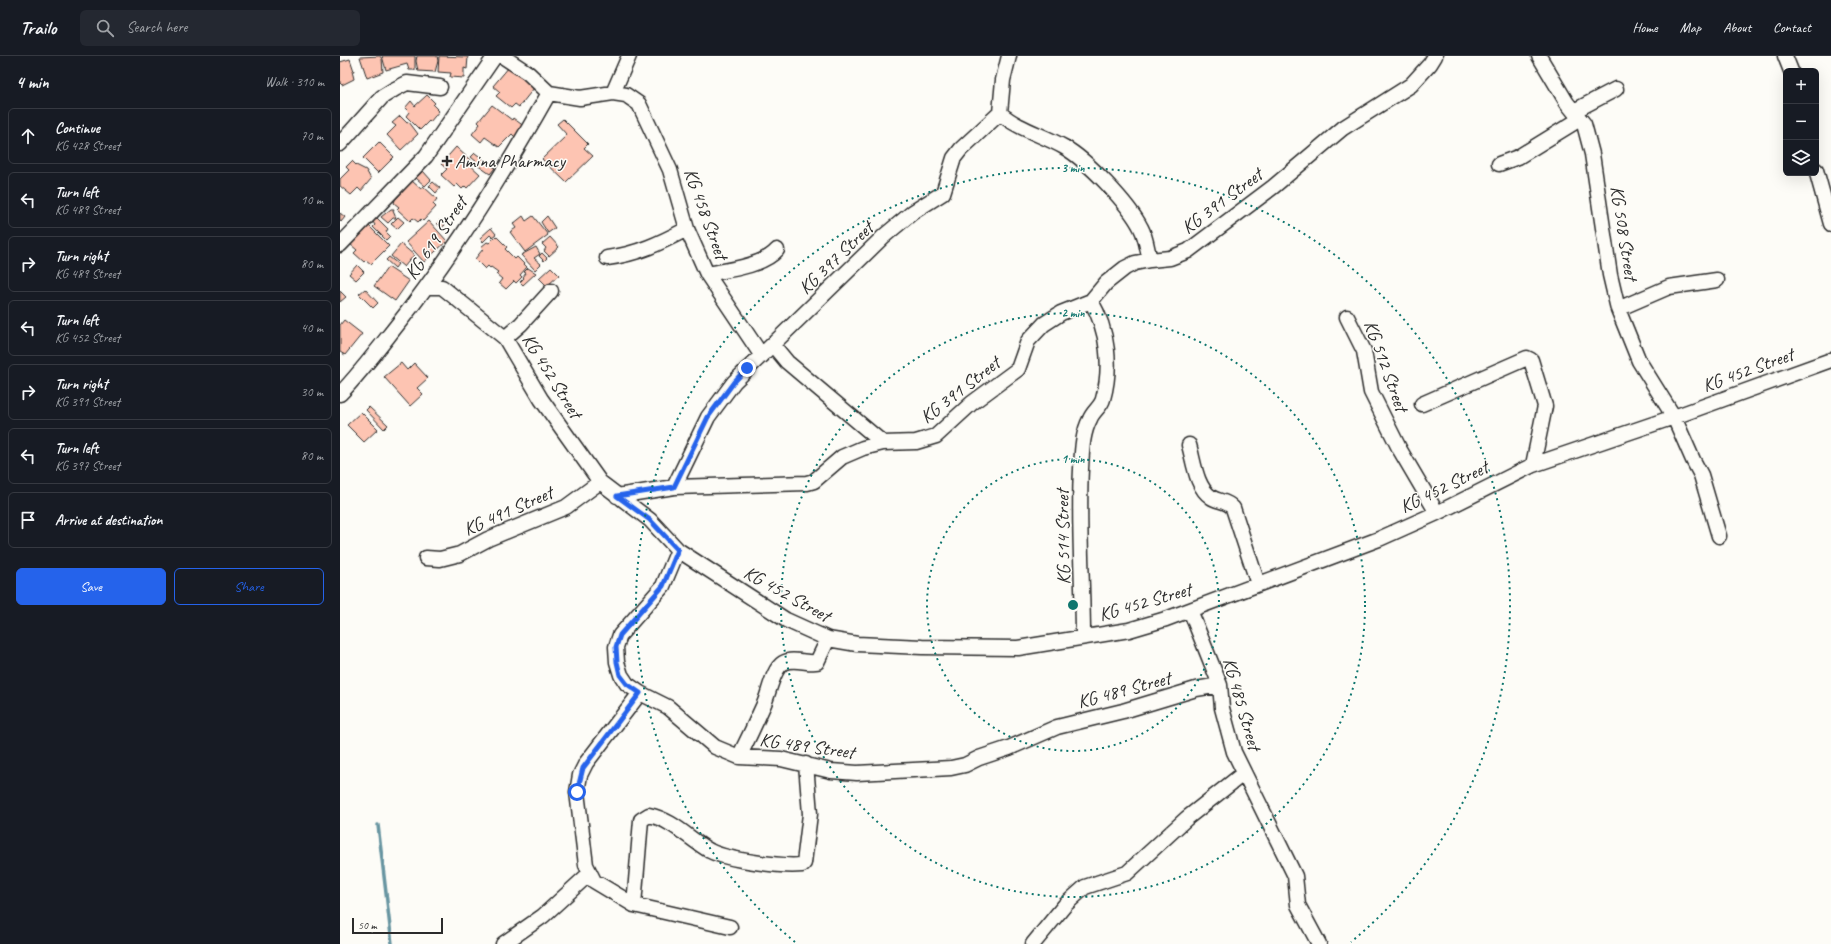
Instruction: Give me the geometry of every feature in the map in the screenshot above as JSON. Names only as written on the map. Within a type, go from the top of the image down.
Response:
[{"type":"street","points":[[340,245],[426,156],[495,56]]},
{"type":"street","points":[[502,56],[528,73],[549,93],[580,98],[613,93],[629,56]]},
{"type":"street","points":[[1009,56],[1003,80],[1000,113],[1016,125],[1042,135],[1065,147],[1089,165],[1132,213],[1142,229],[1150,260]]},
{"type":"street","name":"KG 391 Street","points":[[617,496],[674,487],[807,483],[814,481],[842,457],[863,448],[883,443],[916,442],[936,436],[972,403],[1018,369],[1028,341],[1044,324],[1061,313],[1091,301],[1106,283],[1125,268],[1135,263],[1170,258],[1188,251],[1273,187],[1343,128],[1410,85],[1430,64],[1435,56]]},
{"type":"street","name":"KG 508 Street","points":[[1539,56],[1584,124],[1592,154],[1610,275],[1618,309],[1640,361],[1674,417],[1701,475],[1719,536]]},
{"type":"street","points":[[1785,56],[1791,68]]},
{"type":"street","points":[[340,144],[382,97],[395,88],[407,83],[440,87]]},
{"type":"street","points":[[1499,164],[1518,158],[1616,89]]},
{"type":"street","name":"KG 619 Street","points":[[340,394],[358,374],[427,287],[511,160],[549,93]]},
{"type":"street","name":"KG 458 Street","points":[[613,93],[626,95],[639,104],[670,170],[687,229],[707,274],[762,356]]},
{"type":"street","name":"KG 397 Street","points":[[674,487],[708,417],[734,382],[884,236],[912,212],[940,196],[944,189],[954,158],[961,149],[1000,113]]},
{"type":"street","points":[[1818,176],[1831,224]]},
{"type":"street","points":[[607,258],[623,256],[648,249],[687,229]]},
{"type":"street","points":[[707,274],[739,268],[771,256],[777,250]]},
{"type":"street","points":[[1618,309],[1670,288],[1717,280]]},
{"type":"street","name":"KG 452 Street","points":[[427,287],[442,287],[505,338],[541,399],[600,482],[650,520],[678,550],[786,620],[828,639],[857,644],[915,647],[1018,648],[1129,630],[1166,619],[1379,539],[1437,513],[1533,465],[1674,417],[1831,360]]},
{"type":"street","points":[[505,338],[521,324],[551,292]]},
{"type":"street","name":"KG 514 Street","points":[[1084,637],[1080,485],[1083,443],[1087,424],[1092,414],[1103,400],[1107,382],[1108,361],[1105,337],[1096,310],[1091,301]]},
{"type":"street","name":"KG 512 Street","points":[[1348,317],[1364,351],[1371,392],[1400,450],[1437,513]]},
{"type":"street","points":[[773,345],[787,362],[883,443]]},
{"type":"street","points":[[1422,404],[1526,358],[1531,360],[1545,406],[1533,465]]},
{"type":"street","points":[[1189,446],[1199,482],[1204,491],[1212,498],[1227,502],[1232,508],[1258,584]]},
{"type":"street","name":"KG 491 Street","points":[[426,558],[440,559],[467,551],[488,539],[566,506],[600,482]]},
{"type":"street","name":"KG 489 Street","points":[[678,550],[663,586],[620,635],[616,647],[620,675],[627,684],[640,693],[668,707],[715,747],[739,757],[780,759],[831,771],[857,773],[951,768],[965,765],[979,758],[1009,748],[1057,727],[1123,711],[1196,689],[1220,685]]},
{"type":"street","name":"KG 485 Street","points":[[1190,610],[1220,685],[1222,708],[1229,729],[1234,752],[1270,829],[1295,876],[1298,904],[1319,944]]},
{"type":"street","points":[[739,757],[765,702],[772,680],[780,666],[784,662],[792,661],[817,662],[828,639]]},
{"type":"street","points":[[640,693],[586,763],[580,775],[577,792],[583,846],[589,874],[594,881],[634,904],[730,927]]},
{"type":"street","points":[[634,904],[641,820],[649,815],[658,817],[678,828],[718,854],[766,863],[802,865],[804,863],[805,847],[809,827],[806,764]]},
{"type":"street","points":[[1033,944],[1065,904],[1081,891],[1097,882],[1128,873],[1187,818],[1244,773]]},
{"type":"street","points":[[504,944],[544,916],[589,874]]},
{"type":"building","points":[[380,56],[382,59],[383,72],[367,78],[360,57]]},
{"type":"building","points":[[382,56],[415,56],[415,70],[409,70],[407,64],[386,70]]},
{"type":"building","points":[[417,56],[437,56],[438,61],[435,72],[418,71],[416,61]]},
{"type":"building","points":[[439,56],[468,57],[467,69],[464,68],[464,78],[450,77],[451,73],[438,72]]},
{"type":"building","points":[[350,59],[354,71],[352,71],[354,79],[342,85],[340,83],[340,62]]},
{"type":"building","points":[[509,67],[534,88],[519,107],[515,104],[511,108],[496,96],[500,92],[493,86]]},
{"type":"building","points":[[427,95],[435,103],[433,105],[439,111],[430,122],[429,121],[420,130],[406,116],[409,112],[405,108],[411,101],[415,106]]},
{"type":"building","points":[[492,105],[512,120],[513,118],[525,127],[516,138],[512,134],[499,147],[485,137],[481,142],[472,134],[480,124],[478,122]]},
{"type":"building","points":[[400,116],[407,123],[409,122],[418,134],[401,150],[387,135],[396,126],[392,123]]},
{"type":"building","points":[[563,119],[588,144],[584,148],[593,156],[566,182],[542,159],[567,135],[557,124]]},
{"type":"building","points":[[379,142],[394,157],[378,173],[363,158]]},
{"type":"building","points":[[456,147],[471,161],[469,164],[480,174],[467,188],[465,186],[462,189],[457,184],[454,187],[441,175],[447,169],[441,164]]},
{"type":"building","points":[[475,153],[495,168],[490,174],[477,165],[478,163],[471,157]]},
{"type":"building","points":[[352,161],[356,165],[366,170],[371,179],[361,191],[358,188],[351,195],[340,186],[340,179],[349,170],[346,167]]},
{"type":"building","points":[[423,171],[431,180],[425,186],[416,178]]},
{"type":"building","points":[[412,181],[421,189],[423,186],[437,199],[433,204],[436,207],[423,221],[421,219],[418,222],[413,218],[410,221],[397,209],[399,207],[394,203]]},
{"type":"building","points":[[433,182],[440,188],[436,193],[429,186]]},
{"type":"building","points":[[391,209],[394,209],[393,211],[396,218],[393,218],[388,223],[381,217]]},
{"type":"building","points":[[340,213],[345,217],[341,222],[340,221]]},
{"type":"building","points":[[523,216],[526,221],[533,216],[548,235],[525,252],[510,232],[516,228],[513,224]]},
{"type":"building","points":[[547,216],[555,228],[548,233],[541,222]]},
{"type":"building","points":[[398,217],[404,222],[397,229],[391,224]]},
{"type":"building","points":[[377,218],[388,229],[386,232],[390,236],[386,240],[373,227],[375,225],[373,222]]},
{"type":"building","points":[[440,220],[445,225],[441,228],[437,223]]},
{"type":"building","points":[[429,221],[447,241],[424,262],[406,242]]},
{"type":"building","points":[[369,226],[389,246],[371,264],[366,260],[364,262],[354,253],[357,250],[350,244]]},
{"type":"building","points":[[491,228],[496,234],[492,237],[490,235],[483,242],[480,238]]},
{"type":"building","points":[[496,236],[507,247],[505,249],[515,259],[517,257],[527,267],[520,275],[522,277],[516,283],[514,281],[506,289],[499,283],[502,279],[496,274],[498,272],[488,266],[485,269],[475,259],[483,249],[481,247],[487,242],[489,243]]},
{"type":"building","points":[[550,237],[559,247],[549,256],[544,251],[546,248],[542,244]]},
{"type":"building","points":[[401,244],[414,255],[404,267],[391,256]]},
{"type":"building","points":[[536,247],[540,254],[534,258],[541,264],[535,270],[521,255]]},
{"type":"building","points":[[542,253],[547,258],[544,261],[539,256]]},
{"type":"building","points":[[389,257],[398,264],[395,268],[386,260]]},
{"type":"building","points":[[357,265],[364,272],[356,280],[349,274]]},
{"type":"building","points":[[388,267],[409,281],[395,301],[374,286]]},
{"type":"building","points":[[551,267],[559,275],[547,286],[539,278]]},
{"type":"building","points":[[528,268],[536,273],[523,285],[520,282],[526,273],[524,272]]},
{"type":"building","points":[[365,289],[378,303],[373,308],[359,294]]},
{"type":"building","points":[[340,291],[346,297],[340,302]]},
{"type":"building","points":[[344,320],[362,334],[345,355],[340,352],[340,325]]},
{"type":"building","points":[[401,363],[407,370],[414,363],[428,378],[417,388],[423,394],[410,406],[384,377]]},
{"type":"building","points":[[369,407],[388,425],[384,429],[366,410]]},
{"type":"building","points":[[361,412],[378,429],[364,442],[347,425]]},
{"type":"waterway","points":[[378,825],[392,944]]},
{"type":"place","name":"Amina Pharmacy","points":[[447,161]]},
{"type":"route","points":[[577,792],[580,775],[583,768],[640,693],[627,684],[620,675],[616,647],[620,635],[663,586],[678,550],[650,520],[617,496],[674,487],[708,417],[721,398],[747,368]]}]
